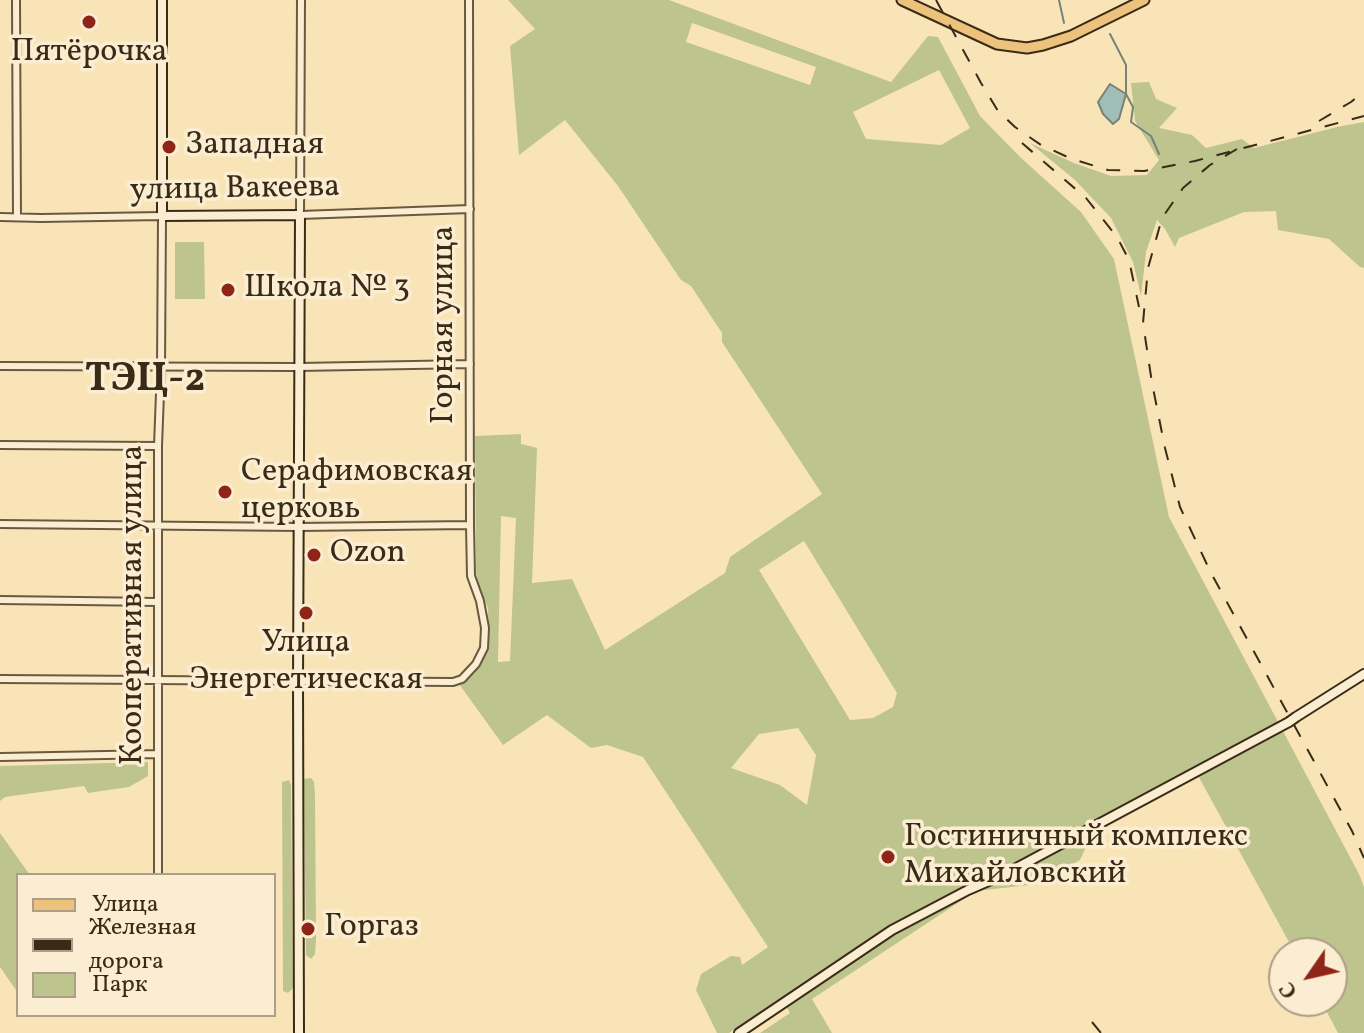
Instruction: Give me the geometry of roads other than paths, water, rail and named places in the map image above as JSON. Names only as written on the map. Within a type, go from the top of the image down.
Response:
[{"type":"main road","points":[[902,0],[997,44],[1027,48],[1071,36],[1144,0]]},
{"type":"street","points":[[16,0],[17,217]]},
{"type":"street","name":"Кооперативная улица","points":[[158,873],[162,0]]},
{"type":"street","points":[[299,1033],[301,0]]},
{"type":"street","name":"Горная улица","points":[[298,682],[453,682],[462,679],[476,664],[484,648],[485,628],[471,576],[469,0]]},
{"type":"street","name":"улица Вакеева","points":[[0,217],[300,215],[470,209]]},
{"type":"street","points":[[0,366],[470,364]]},
{"type":"street","points":[[0,445],[158,446]]},
{"type":"street","points":[[0,524],[470,525]]},
{"type":"street","points":[[0,600],[158,602]]},
{"type":"street","points":[[739,1033],[892,930],[1007,873],[1292,720],[1364,674]]},
{"type":"street","points":[[0,679],[298,682]]},
{"type":"street","points":[[1,757],[158,754]]},
{"type":"water","points":[[1110,84],[1126,94],[1119,119],[1113,124],[1103,114],[1098,102]]},
{"type":"waterway","points":[[1059,0],[1064,23]]},
{"type":"waterway","points":[[1110,34],[1126,65],[1126,94],[1133,107],[1131,122],[1151,136],[1159,154]]},
{"type":"railway","points":[[936,0],[998,111],[1041,145],[1108,170],[1144,171],[1195,161],[1364,116]]},
{"type":"railway","points":[[1319,121],[1364,91]]},
{"type":"railway","points":[[1022,143],[1086,198],[1117,237],[1129,260],[1139,307]]},
{"type":"railway","points":[[1237,149],[1210,165],[1183,188],[1162,218],[1148,268],[1143,323],[1152,383],[1180,507],[1211,573],[1364,858]]},
{"type":"railway","points":[[1092,1022],[1101,1033]]},
{"type":"place","name":"Пятёрочка","points":[[89,22]]},
{"type":"place","name":"Западная","points":[[169,147]]},
{"type":"place","name":"Школа № 3","points":[[228,290]]},
{"type":"place","name":"Серафимовская церковь","points":[[225,492]]},
{"type":"place","name":"Ozon","points":[[314,555]]},
{"type":"place","name":"Улица Энергетическая","points":[[306,613]]},
{"type":"place","name":"Гостиничный комплекс Михайловский","points":[[888,857]]},
{"type":"place","name":"Горгаз","points":[[308,929]]},
{"type":"district","name":"ТЭЦ-2","points":[[145,383]]}]
